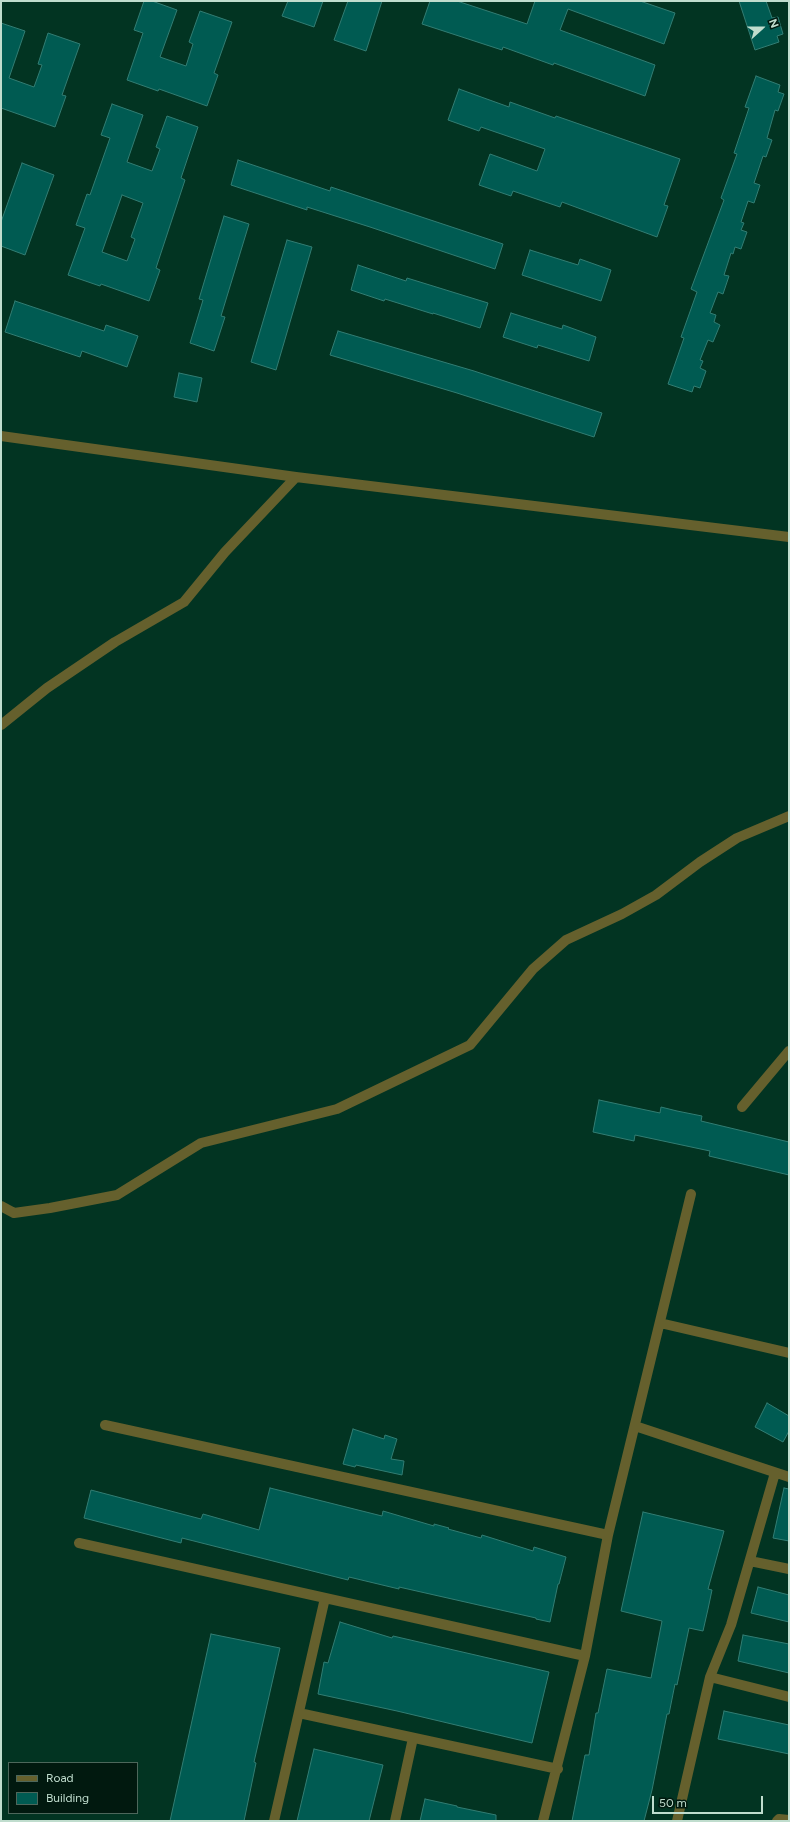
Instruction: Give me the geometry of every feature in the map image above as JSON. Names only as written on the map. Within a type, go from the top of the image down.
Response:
[{"type":"street","points":[[1,436],[296,477],[789,537]]},
{"type":"street","points":[[1,725],[47,688],[115,642],[184,602],[225,552],[296,477]]},
{"type":"street","points":[[1,1206],[14,1213],[50,1208],[118,1195],[202,1143],[338,1109],[470,1045],[533,969],[566,940],[622,914],[656,895],[700,862],[737,838],[789,816]]},
{"type":"street","points":[[742,1107],[789,1052]]},
{"type":"street","points":[[544,1821],[585,1656],[608,1535],[691,1194]]},
{"type":"street","points":[[660,1323],[789,1353]]},
{"type":"street","points":[[105,1425],[608,1535]]},
{"type":"street","points":[[634,1426],[776,1474],[789,1477]]},
{"type":"street","points":[[677,1821],[710,1677],[731,1625],[776,1474]]},
{"type":"street","points":[[79,1543],[585,1656]]},
{"type":"street","points":[[750,1561],[789,1569]]},
{"type":"street","points":[[274,1821],[325,1598]]},
{"type":"street","points":[[710,1677],[789,1697]]},
{"type":"street","points":[[299,1713],[558,1769]]},
{"type":"street","points":[[395,1821],[413,1738]]},
{"type":"street","points":[[777,1821],[779,1819],[789,1820]]},
{"type":"building","points":[[144,1],[152,1],[177,10],[160,57],[186,66],[193,44],[189,42],[200,11],[232,22],[214,73],[218,75],[207,106],[159,89],[158,91],[127,80],[143,33],[134,30]]},
{"type":"building","points":[[288,1],[323,1],[314,27],[282,16]]},
{"type":"building","points":[[348,1],[382,1],[366,51],[334,40]]},
{"type":"building","points":[[430,1],[457,1],[527,24],[535,1],[640,1],[675,13],[664,44],[568,9],[560,30],[655,65],[645,96],[554,63],[553,65],[503,47],[502,50],[422,24]]},
{"type":"building","points":[[739,1],[766,1],[772,18],[778,17],[783,34],[777,36],[779,42],[755,50]]},
{"type":"building","points":[[1,23],[25,31],[9,78],[34,87],[42,65],[38,64],[48,33],[80,44],[62,95],[66,96],[55,127],[1,108]]},
{"type":"building","points":[[756,76],[780,85],[778,92],[784,94],[778,111],[775,110],[767,138],[772,140],[766,157],[763,156],[754,183],[760,185],[754,203],[748,201],[741,222],[744,223],[741,230],[747,232],[741,249],[735,247],[733,254],[731,253],[724,275],[729,276],[723,294],[718,292],[710,313],[716,315],[714,322],[720,325],[713,342],[708,340],[700,360],[703,361],[700,368],[706,371],[700,388],[694,386],[692,392],[668,384],[684,338],[681,337],[697,292],[691,289],[724,200],[721,198],[737,154],[734,153],[749,108],[745,107]]},
{"type":"building","points":[[459,89],[509,107],[510,102],[555,118],[556,116],[680,159],[664,205],[668,206],[657,237],[562,202],[560,207],[513,191],[511,196],[479,185],[490,154],[537,171],[545,149],[481,127],[479,131],[448,120]]},
{"type":"building","points":[[112,104],[143,115],[127,162],[152,171],[160,149],[156,147],[167,116],[198,127],[181,178],[185,180],[156,268],[160,270],[149,301],[101,284],[100,286],[68,275],[85,228],[76,225],[87,194],[90,195],[110,138],[101,135]],"holes":[[[122,195],[143,203],[131,237],[135,239],[127,261],[102,252]]]},
{"type":"building","points":[[238,160],[330,191],[331,187],[503,244],[495,269],[370,227],[307,207],[307,210],[231,185]]},
{"type":"building","points":[[22,163],[54,175],[25,255],[1,246],[1,222]]},
{"type":"building","points":[[224,216],[249,224],[221,316],[225,317],[214,351],[190,343],[203,300],[199,299]]},
{"type":"building","points":[[287,240],[312,247],[276,370],[251,362]]},
{"type":"building","points":[[530,250],[578,265],[580,259],[611,270],[601,301],[522,275]]},
{"type":"building","points":[[358,265],[406,281],[407,278],[488,303],[480,328],[385,299],[384,301],[351,290]]},
{"type":"building","points":[[15,301],[104,331],[106,325],[138,336],[127,367],[82,351],[80,357],[5,332]]},
{"type":"building","points":[[511,313],[562,329],[563,325],[596,337],[589,361],[538,345],[537,348],[503,337]]},
{"type":"building","points":[[338,331],[474,371],[602,413],[594,437],[457,393],[330,355]]},
{"type":"building","points":[[179,373],[202,378],[197,402],[174,397]]},
{"type":"building","points":[[599,1100],[660,1113],[661,1107],[702,1116],[701,1121],[789,1142],[789,1175],[709,1156],[710,1151],[635,1135],[634,1141],[593,1132]]},
{"type":"building","points":[[767,1403],[789,1416],[789,1431],[783,1442],[755,1427]]},
{"type":"building","points":[[353,1429],[384,1439],[385,1435],[397,1439],[391,1459],[404,1461],[402,1475],[356,1465],[355,1467],[343,1464]]},
{"type":"building","points":[[270,1488],[382,1516],[383,1511],[481,1538],[482,1535],[533,1551],[534,1547],[566,1557],[558,1584],[550,1622],[399,1587],[399,1589],[349,1577],[348,1580],[182,1538],[181,1543],[84,1518],[91,1490],[201,1519],[203,1514],[259,1530]]},
{"type":"building","points":[[784,1488],[789,1489],[789,1541],[773,1538]]},
{"type":"building","points":[[643,1512],[724,1531],[708,1589],[712,1590],[703,1631],[689,1628],[677,1685],[675,1684],[669,1714],[667,1714],[652,1790],[644,1821],[572,1821],[585,1755],[589,1755],[596,1713],[598,1713],[607,1669],[651,1678],[662,1621],[621,1611]]},
{"type":"building","points":[[758,1587],[789,1595],[789,1622],[751,1613]]},
{"type":"building","points":[[340,1622],[392,1638],[393,1636],[549,1672],[532,1743],[318,1694],[324,1662],[328,1663]]},
{"type":"building","points":[[211,1634],[280,1648],[254,1762],[256,1763],[244,1821],[170,1821]]},
{"type":"building","points":[[743,1635],[789,1644],[789,1673],[738,1661]]},
{"type":"building","points":[[724,1711],[789,1725],[789,1754],[718,1739]]},
{"type":"building","points":[[314,1749],[383,1765],[369,1821],[297,1821]]},
{"type":"building","points":[[425,1799],[496,1815],[496,1821],[420,1821]]}]
